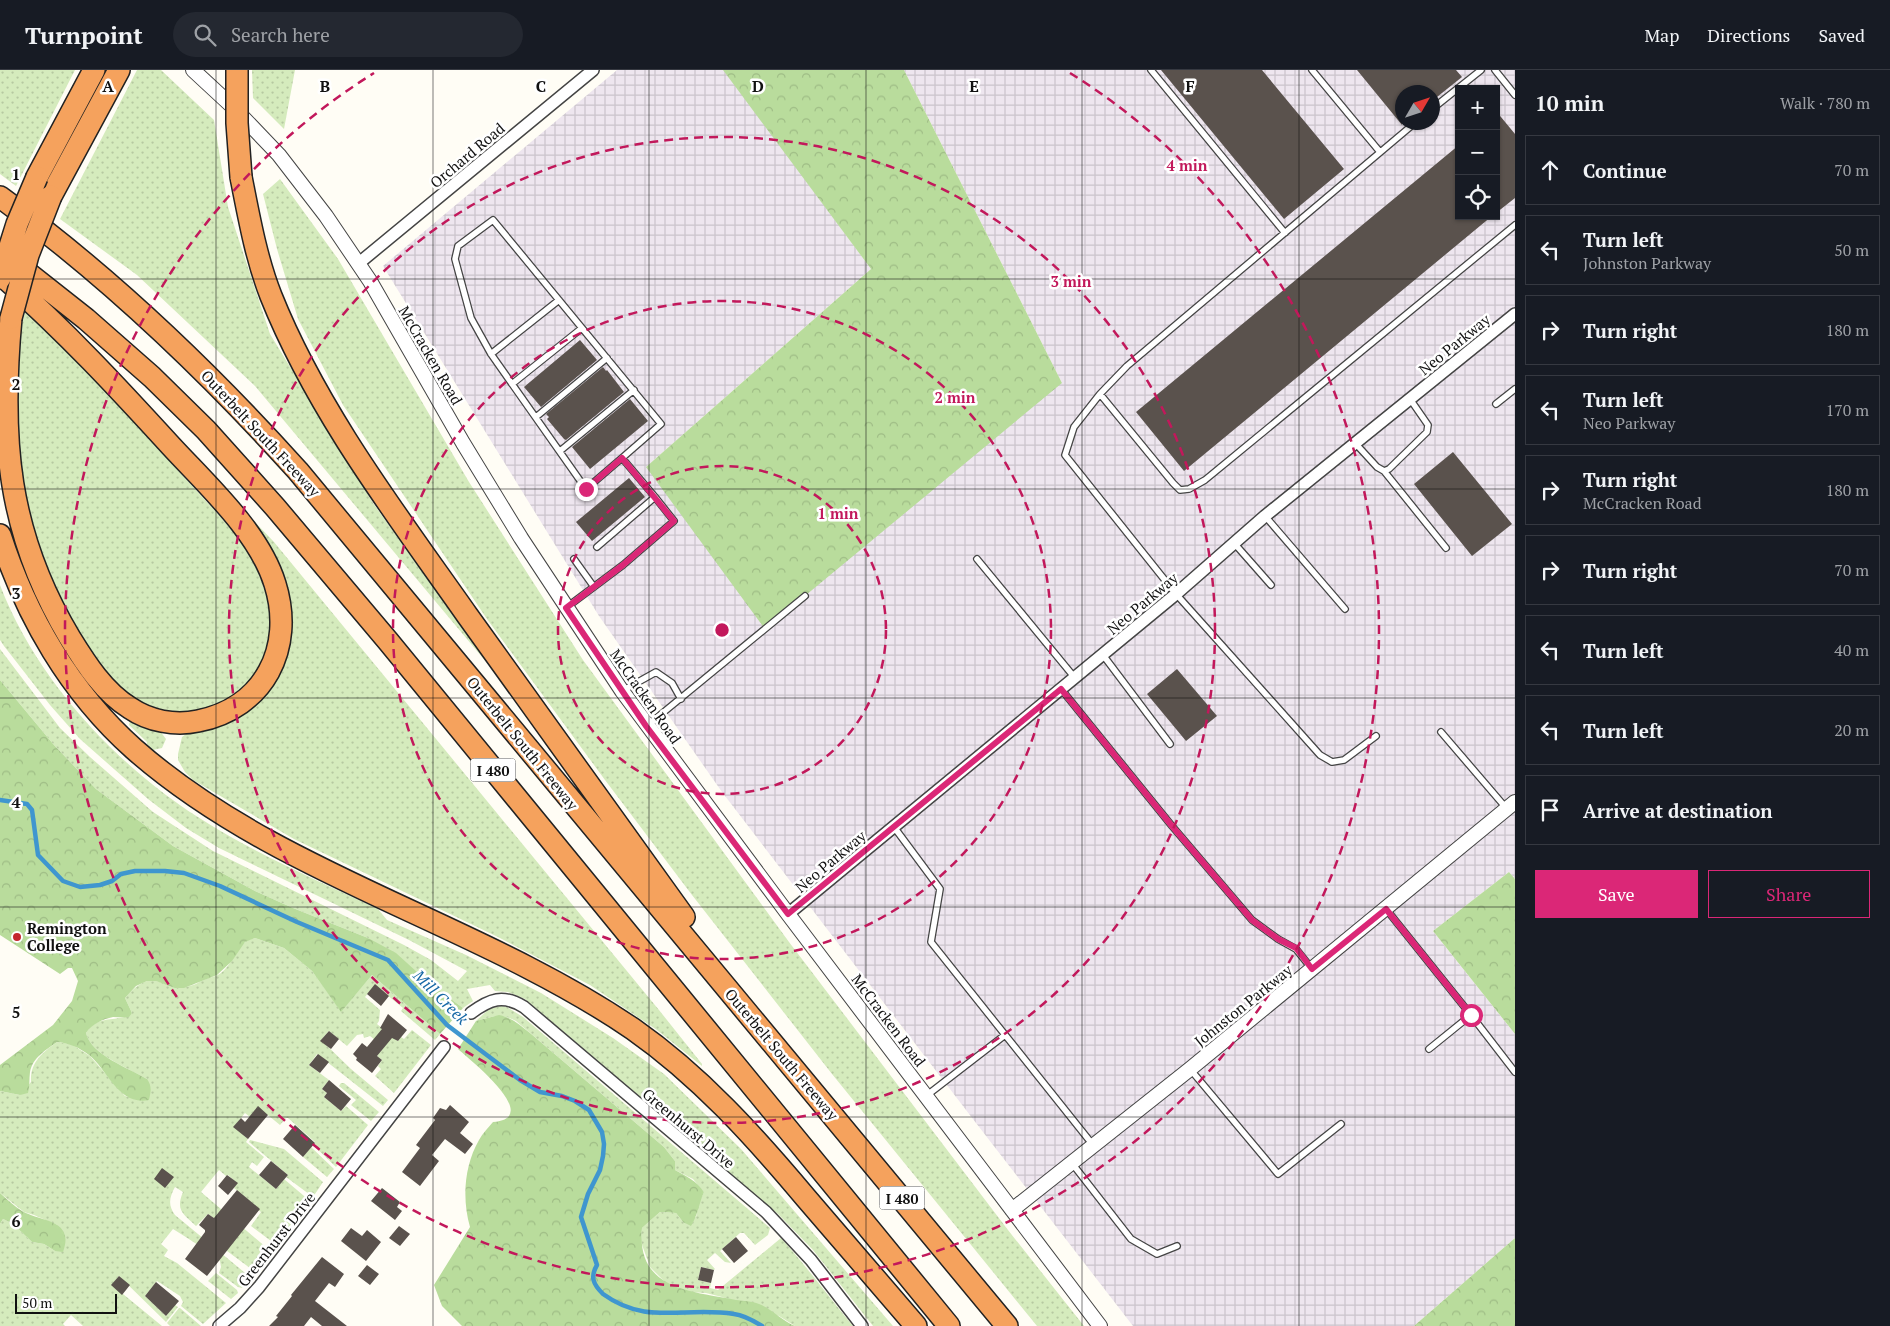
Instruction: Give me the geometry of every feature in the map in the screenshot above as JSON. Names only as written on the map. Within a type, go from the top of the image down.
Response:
[{"type":"highway","points":[[94,70],[37,177],[17,224],[0,276],[30,300],[66,334],[130,400],[230,511],[250,537],[268,566],[275,585],[282,626],[274,660],[263,682],[244,701],[222,715],[194,722],[171,722],[150,718],[131,709],[118,700],[97,677],[76,649],[58,619],[30,558],[15,507],[8,473],[4,438],[6,360],[11,318],[28,255],[51,196],[119,70]]},
{"type":"highway","points":[[237,70],[237,123],[241,177],[253,239],[270,294],[294,348],[320,397],[419,547],[550,732],[796,1070]]},
{"type":"highway","name":"Outerbelt South Freeway","points":[[0,197],[58,241],[141,312],[196,363],[251,419],[334,514],[1007,1326]]},
{"type":"highway","name":"I 480","points":[[0,251],[86,318],[152,377],[206,430],[275,507],[394,649],[949,1326]]},
{"type":"highway","points":[[0,535],[18,586],[68,675],[99,713],[133,748],[169,778],[209,805],[269,840],[334,874],[540,973],[588,1000],[634,1030],[679,1065],[718,1100],[761,1145],[916,1326]]},
{"type":"street","name":"McCracken Road","points":[[193,70],[234,108],[279,155],[326,216],[359,263],[473,460],[566,608],[646,726],[1100,1326]]},
{"type":"street","name":"Orchard Road","points":[[359,263],[593,70]]},
{"type":"street","name":"Neo Parkway","points":[[788,914],[1103,655],[1265,516],[1515,314]]},
{"type":"street","name":"Johnston Parkway","points":[[1012,1210],[1190,1070],[1511,805]]},
{"type":"street","name":"Greenhurst Drive","points":[[471,1013],[488,1002],[497,999],[506,999],[524,1007],[766,1212],[811,1260],[862,1326]]},
{"type":"street","name":"Greenhurst Drive","points":[[219,1326],[259,1287],[444,1047]]},
{"type":"lane","points":[[1151,70],[1285,234]]},
{"type":"lane","points":[[1312,70],[1380,152]]},
{"type":"lane","points":[[1440,103],[1481,70]]},
{"type":"lane","points":[[1495,70],[1515,95]]},
{"type":"lane","points":[[1376,736],[1344,760],[1332,762],[1320,755],[1176,594],[1065,455],[1074,427],[1100,394],[1127,366],[1406,130]]},
{"type":"lane","points":[[493,220],[559,300],[661,424],[586,489],[491,354],[471,318],[455,259],[458,246],[493,220]]},
{"type":"lane","points":[[1100,394],[1173,483],[1180,490],[1189,489],[1205,480],[1515,225]]},
{"type":"lane","points":[[491,354],[559,300]]},
{"type":"lane","points":[[512,384],[582,328]]},
{"type":"lane","points":[[536,417],[607,358]]},
{"type":"lane","points":[[1496,404],[1515,389]]},
{"type":"lane","points":[[560,451],[634,390]]},
{"type":"lane","points":[[1384,471],[1389,469],[1426,432],[1428,425],[1410,399]]},
{"type":"lane","points":[[1355,443],[1377,467],[1384,471],[1446,548]]},
{"type":"lane","points":[[566,608],[674,521],[622,458]]},
{"type":"lane","points":[[597,547],[655,497]]},
{"type":"lane","points":[[1265,516],[1345,609]]},
{"type":"lane","points":[[1234,544],[1271,585]]},
{"type":"lane","points":[[574,559],[594,587]]},
{"type":"lane","points":[[977,560],[1075,678]]},
{"type":"lane","points":[[646,726],[805,596]]},
{"type":"lane","points":[[1103,655],[1170,744]]},
{"type":"lane","points":[[622,691],[656,672],[672,683],[680,699]]},
{"type":"lane","points":[[1061,689],[1172,826],[1252,920],[1278,939],[1296,948],[1312,969]]},
{"type":"lane","points":[[1442,732],[1511,805]]},
{"type":"lane","points":[[894,827],[940,889],[931,942],[1093,1145]]},
{"type":"lane","points":[[1386,909],[1515,1072]]},
{"type":"lane","points":[[1429,1049],[1471,1015]]},
{"type":"lane","points":[[926,1096],[1005,1035]]},
{"type":"lane","points":[[1190,1070],[1278,1174],[1341,1124]]},
{"type":"lane","points":[[1071,1162],[1131,1239],[1157,1254],[1177,1246]]},
{"type":"shaded area","points":[[617,70],[725,70],[871,269],[646,467],[1062,383],[904,70],[1515,70],[1515,879],[1509,872],[1433,931],[1515,1034],[1515,1238],[1414,1326],[1133,1326],[722,792],[599,616],[383,266]]},
{"type":"green space","points":[[0,70],[75,70],[16,186],[0,174]]},
{"type":"green space","points":[[137,70],[161,70],[214,120],[228,207],[270,334],[373,503],[487,663],[255,386],[137,275],[60,219]]},
{"type":"green space","points":[[252,70],[295,70],[284,129],[253,98]]},
{"type":"green space","points":[[723,70],[904,70],[1062,383],[765,629],[646,467],[871,269]]},
{"type":"green space","points":[[280,179],[338,259],[469,482],[583,660],[789,942],[1008,1230],[1084,1326],[1037,1326],[832,1074],[692,895],[487,619],[343,405],[298,319],[263,194]]},
{"type":"green space","points":[[26,309],[106,391],[213,508],[242,543],[256,568],[269,607],[270,628],[267,648],[259,667],[248,682],[233,695],[216,704],[197,710],[178,711],[158,708],[139,701],[122,689],[105,672],[75,628],[63,604],[51,579],[35,536],[17,461],[15,436],[17,352],[19,335]]},
{"type":"green space","points":[[237,503],[274,542],[659,1010],[702,1066],[657,1030],[590,985],[498,937],[294,839],[193,780],[185,772],[178,760],[182,737],[283,663],[290,641],[290,618]]},
{"type":"green space","points":[[0,585],[16,621],[36,656],[59,689],[85,721],[144,778],[209,824],[250,847],[378,909],[387,920],[466,955],[541,993],[613,1038],[664,1074],[741,1149],[893,1326],[873,1326],[813,1250],[778,1214],[525,999],[508,992],[495,991],[490,985],[467,989],[473,1001],[463,1008],[368,938],[255,891],[173,846],[96,789],[54,745],[0,680],[0,649],[60,728],[153,812],[213,851],[404,945],[431,960],[458,981],[467,971],[409,940],[219,848],[186,828],[148,799],[80,739],[50,705],[4,646],[0,640]]},
{"type":"green space","points":[[0,680],[54,745],[96,789],[173,846],[255,891],[368,938],[396,953],[428,982],[463,1008],[440,1034],[372,975],[341,1012],[312,971],[284,948],[255,938],[245,942],[232,961],[217,975],[184,988],[175,988],[156,981],[147,981],[136,986],[125,998],[132,1013],[129,1017],[105,1019],[86,1033],[89,1041],[95,1048],[112,1060],[147,1079],[151,1089],[149,1100],[129,1098],[121,1092],[89,1055],[74,1046],[57,1042],[40,1054],[34,1062],[30,1072],[28,1093],[20,1095],[0,1091],[0,1065],[53,1025],[72,1001],[78,981],[72,968],[68,968],[60,974],[0,935]]},
{"type":"green space","points":[[130,720],[160,731],[166,739],[162,748],[153,750],[129,725]]},
{"type":"green space","points":[[1509,872],[1515,879],[1515,1034],[1433,931]]},
{"type":"green space","points":[[255,938],[284,948],[312,971],[341,1011],[372,975],[440,1034],[435,1040],[401,1011],[403,1008],[375,985],[365,997],[380,1010],[377,1024],[398,1041],[401,1037],[404,1039],[412,1030],[431,1045],[394,1093],[375,1076],[381,1069],[378,1066],[382,1060],[377,1056],[384,1047],[370,1036],[364,1038],[363,1034],[357,1035],[347,1046],[329,1031],[321,1040],[351,1069],[388,1100],[383,1106],[317,1054],[309,1065],[329,1080],[322,1089],[327,1093],[324,1097],[341,1111],[346,1106],[368,1125],[336,1167],[313,1145],[315,1142],[288,1118],[280,1125],[258,1107],[250,1117],[245,1113],[234,1127],[248,1139],[246,1142],[264,1157],[257,1166],[252,1162],[249,1167],[276,1189],[284,1179],[310,1201],[275,1244],[251,1226],[261,1212],[234,1188],[237,1183],[228,1175],[226,1176],[219,1170],[201,1192],[267,1248],[269,1251],[254,1271],[227,1251],[214,1218],[208,1214],[196,1226],[182,1212],[180,1204],[183,1192],[175,1187],[170,1201],[175,1215],[250,1277],[242,1288],[238,1287],[219,1273],[220,1261],[173,1229],[161,1244],[168,1250],[164,1256],[177,1263],[226,1303],[203,1324],[181,1306],[183,1302],[180,1296],[157,1281],[145,1296],[166,1316],[175,1305],[178,1307],[166,1322],[119,1276],[112,1285],[162,1326],[83,1326],[71,1315],[63,1324],[65,1326],[0,1326],[0,1224],[3,1219],[12,1223],[32,1242],[44,1244],[55,1251],[57,1225],[24,1212],[0,1193],[0,1091],[20,1095],[31,1082],[35,1063],[46,1050],[57,1042],[71,1044],[90,1056],[125,1096],[140,1100],[147,1079],[102,1054],[95,1048],[89,1041],[86,1033],[89,1028],[105,1020],[123,1018],[132,1013],[125,998],[136,987],[145,982],[152,981],[182,987],[194,985],[221,973],[242,946],[247,941]]},
{"type":"green space","points":[[501,1006],[507,1007],[523,1017],[770,1228],[768,1235],[755,1245],[744,1233],[740,1233],[720,1251],[731,1263],[725,1262],[715,1253],[707,1260],[715,1269],[701,1267],[698,1280],[711,1283],[710,1288],[718,1290],[781,1238],[853,1326],[795,1326],[779,1316],[722,1297],[706,1293],[689,1292],[665,1282],[650,1267],[641,1242],[642,1228],[660,1212],[676,1213],[683,1222],[696,1217],[704,1192],[693,1179],[675,1170],[675,1161],[664,1147],[516,1021],[500,1016],[476,1021],[489,1009]]},
{"type":"green space","points":[[499,1015],[519,1024],[664,1147],[675,1161],[675,1170],[695,1182],[704,1192],[691,1226],[683,1222],[676,1213],[660,1212],[642,1228],[642,1249],[648,1264],[657,1276],[685,1290],[756,1303],[795,1326],[462,1326],[442,1306],[434,1285],[470,1227],[465,1194],[470,1161],[485,1131],[493,1122],[507,1118],[511,1110],[508,1100],[499,1088],[458,1049],[476,1021]]},
{"type":"green space","points":[[341,1083],[344,1083],[379,1112],[371,1121],[351,1105],[356,1100],[339,1086]]},
{"type":"green space","points":[[250,1140],[284,1149],[323,1182],[313,1197],[286,1177],[288,1175],[249,1142]]},
{"type":"green space","points":[[311,1147],[334,1169],[327,1177],[303,1157]]},
{"type":"green space","points":[[0,1193],[22,1211],[60,1227],[64,1233],[65,1241],[63,1252],[55,1251],[44,1244],[32,1242],[12,1223],[3,1219],[0,1224]]},
{"type":"green space","points":[[1515,1238],[1515,1326],[1414,1326]]},
{"type":"green space","points":[[216,1273],[237,1290],[238,1293],[231,1299],[208,1281]]},
{"type":"green space","points":[[179,1308],[201,1326],[170,1326],[167,1323]]},
{"type":"building","points":[[1161,70],[1262,70],[1344,169],[1284,219]]},
{"type":"building","points":[[1357,70],[1456,70],[1462,77],[1440,95],[1440,85],[1395,85],[1395,116]]},
{"type":"building","points":[[1500,116],[1515,134],[1515,198],[1500,210]]},
{"type":"building","points":[[1455,148],[1455,220],[1487,220],[1184,471],[1136,412]]},
{"type":"building","points":[[580,340],[597,360],[541,407],[524,387]]},
{"type":"building","points":[[603,367],[624,392],[566,440],[564,439],[547,419],[549,417],[546,414]]},
{"type":"building","points":[[630,399],[648,421],[590,469],[572,447]]},
{"type":"building","points":[[1453,452],[1512,524],[1472,556],[1414,484]]},
{"type":"building","points":[[629,478],[645,497],[592,541],[576,522]]},
{"type":"building","points":[[1177,669],[1217,716],[1186,741],[1147,694]]},
{"type":"building","points":[[375,984],[389,996],[381,1006],[367,994]]},
{"type":"building","points":[[388,1014],[407,1030],[398,1041],[392,1038],[377,1056],[382,1060],[372,1073],[356,1060],[357,1058],[353,1054],[362,1043],[367,1047],[382,1029],[380,1028]]},
{"type":"building","points":[[329,1031],[339,1039],[331,1049],[320,1041]]},
{"type":"building","points":[[318,1054],[329,1062],[320,1073],[309,1065]]},
{"type":"building","points":[[329,1080],[351,1099],[341,1111],[324,1097],[327,1093],[322,1089]]},
{"type":"building","points":[[450,1105],[469,1122],[460,1133],[473,1144],[465,1154],[445,1139],[432,1155],[439,1161],[420,1186],[402,1172],[420,1148],[416,1145],[435,1120],[433,1118],[440,1108],[446,1110]]},
{"type":"building","points":[[258,1106],[268,1115],[248,1139],[233,1127],[241,1118],[245,1122]]},
{"type":"building","points":[[295,1125],[315,1143],[303,1157],[283,1139]]},
{"type":"building","points":[[271,1161],[288,1175],[276,1189],[259,1175]]},
{"type":"building","points":[[162,1168],[174,1177],[165,1188],[154,1179]]},
{"type":"building","points":[[227,1175],[238,1183],[228,1195],[218,1186]]},
{"type":"building","points":[[382,1188],[400,1202],[397,1207],[402,1211],[395,1220],[371,1201]]},
{"type":"building","points":[[237,1190],[260,1209],[207,1276],[185,1259],[205,1232],[199,1225],[208,1214],[214,1218]]},
{"type":"building","points":[[399,1226],[410,1234],[400,1246],[389,1238]]},
{"type":"building","points":[[351,1228],[362,1236],[367,1230],[381,1242],[366,1261],[341,1241]]},
{"type":"building","points":[[736,1237],[748,1251],[734,1263],[722,1249]]},
{"type":"building","points":[[322,1257],[344,1274],[335,1287],[329,1283],[315,1301],[347,1326],[322,1326],[311,1317],[304,1326],[269,1326],[278,1317],[276,1316],[291,1295]]},
{"type":"building","points":[[367,1265],[379,1274],[370,1285],[358,1276]]},
{"type":"building","points":[[701,1267],[714,1270],[711,1283],[698,1280]]},
{"type":"building","points":[[119,1276],[130,1285],[122,1295],[111,1285]]},
{"type":"building","points":[[156,1282],[179,1301],[166,1316],[145,1296]]},
{"type":"waterway","name":"Mill Creek","points":[[0,800],[27,804],[32,810],[38,855],[63,881],[80,887],[100,885],[112,881],[121,874],[135,871],[184,873],[220,886],[297,922],[388,960],[447,1025],[520,1080],[540,1092],[562,1096],[575,1101],[589,1110],[602,1132],[604,1144],[600,1170],[588,1194],[581,1217],[597,1265],[593,1277],[597,1287],[603,1294],[619,1304],[635,1310],[666,1313],[716,1312],[734,1314],[745,1317],[762,1326]]},
{"type":"place","name":"Remington College","points":[[17,937]]},
{"type":"route","points":[[586,489],[622,458],[674,521],[623,565],[566,608],[646,726],[788,914],[1061,689],[1172,826],[1252,920],[1278,939],[1296,948],[1312,969],[1386,909],[1471,1015]]}]
